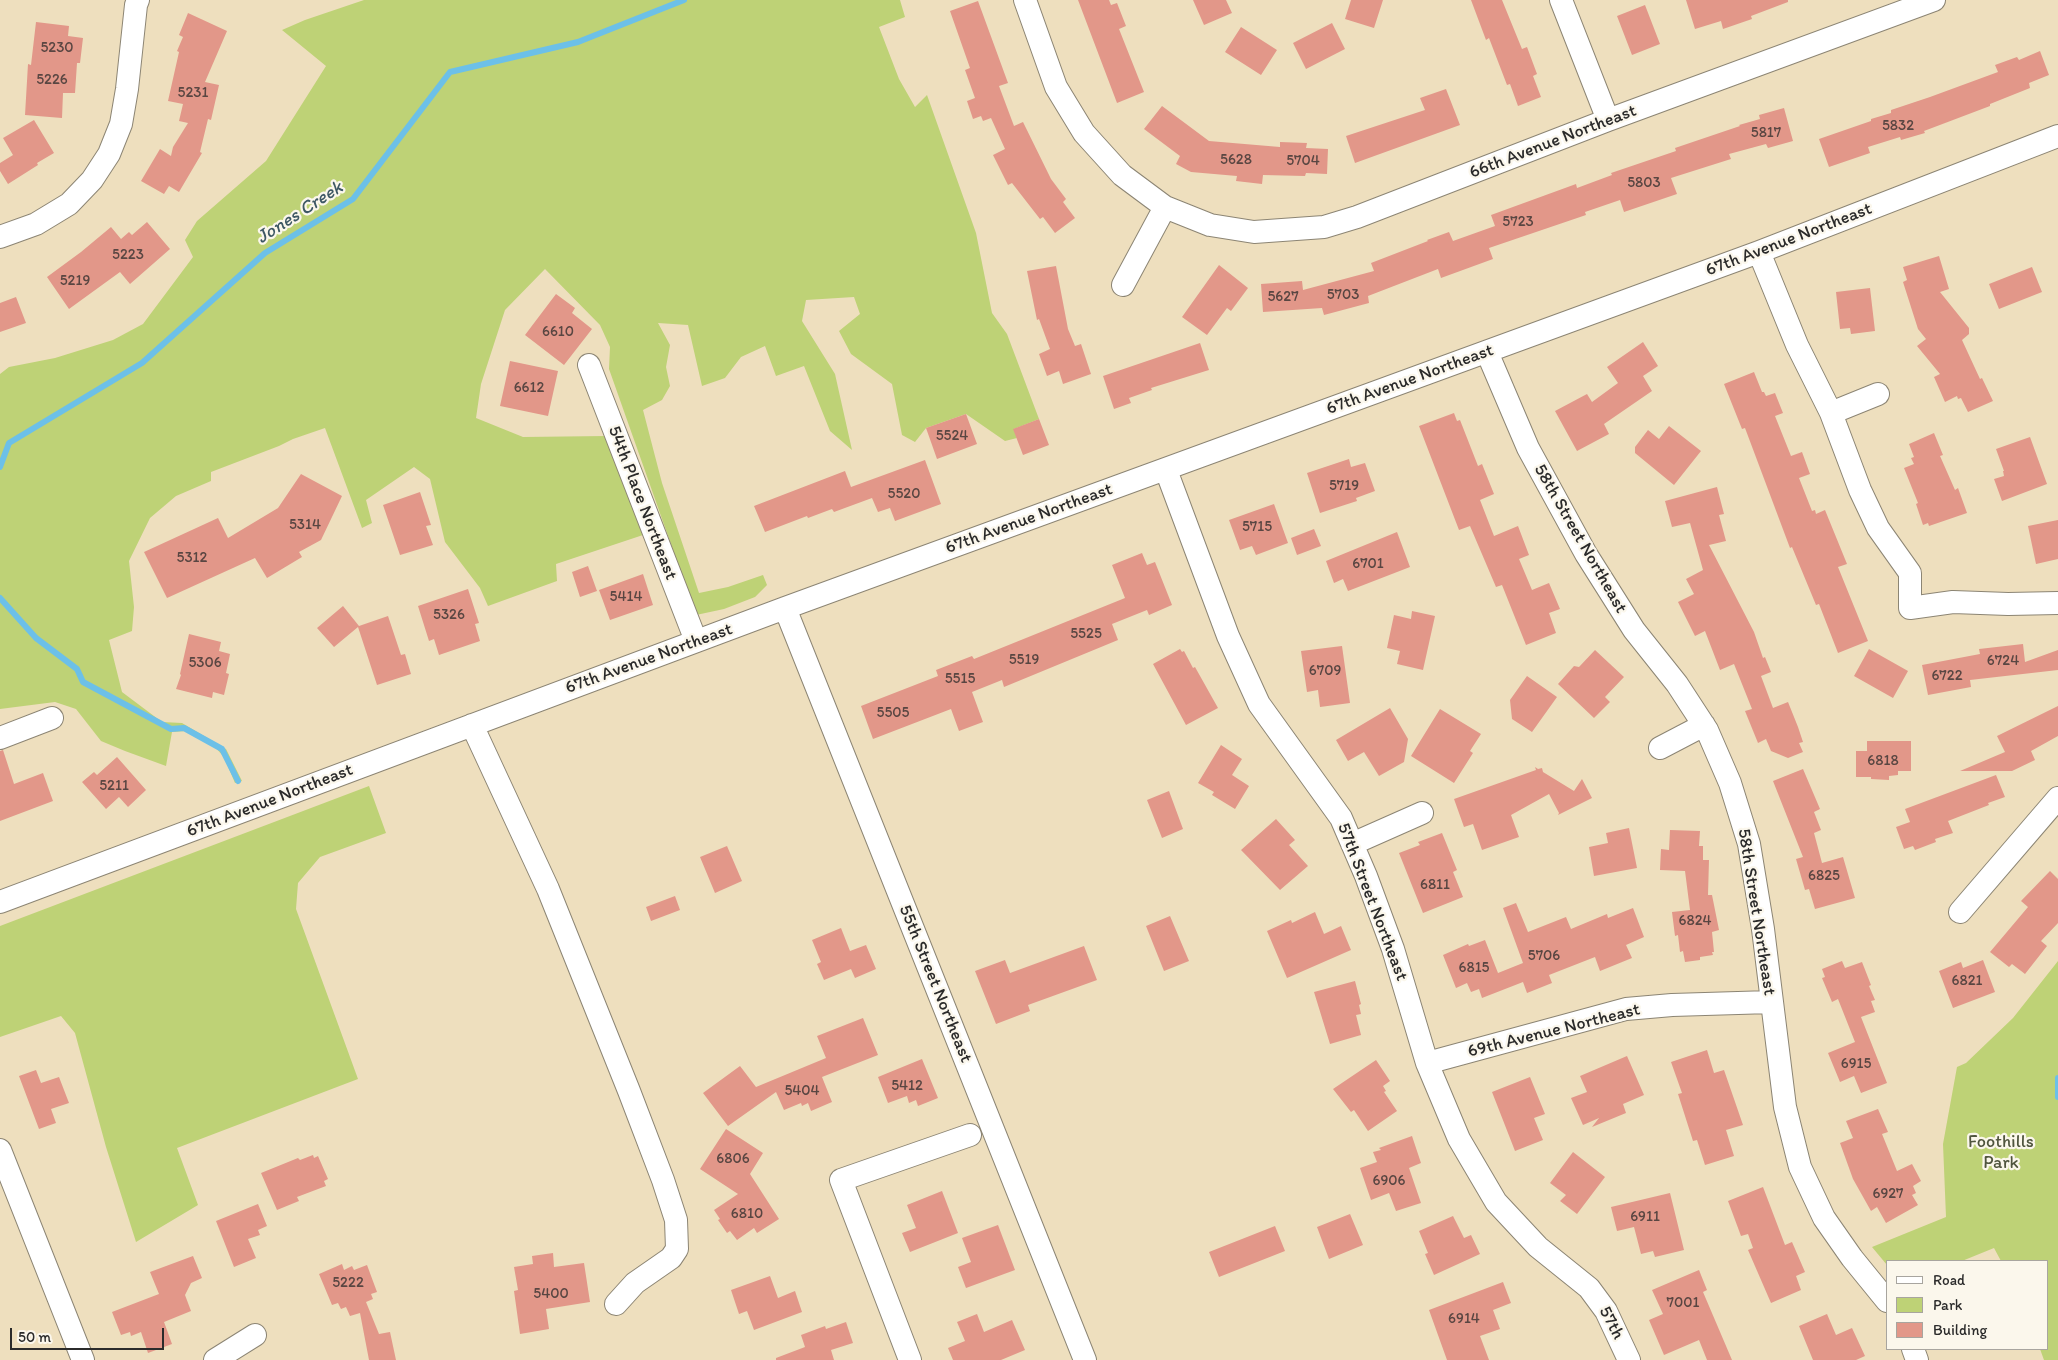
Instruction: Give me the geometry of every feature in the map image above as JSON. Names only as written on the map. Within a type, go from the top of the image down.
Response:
[{"type":"street","points":[[0,237],[36,224],[69,204],[92,180],[109,154],[120,124],[127,89],[138,0]]},
{"type":"street","name":"66th Avenue Northeast","points":[[1025,0],[1056,87],[1084,133],[1122,176],[1165,207],[1210,225],[1254,232],[1324,226],[1356,217],[1608,120],[1934,0]]},
{"type":"street","points":[[1562,0],[1608,120]]},
{"type":"street","name":"67th Avenue Northeast","points":[[0,902],[696,641],[1759,252],[2058,136]]},
{"type":"street","points":[[1123,285],[1165,207]]},
{"type":"street","points":[[1759,252],[1797,345],[1830,413],[1860,490],[1878,528],[1910,573],[1910,608],[1953,602],[2058,603]]},
{"type":"street","name":"58th Street Northeast","points":[[1487,352],[1528,448],[1586,554],[1634,630],[1677,684],[1704,725],[1730,783],[1749,844],[1763,929],[1785,1106],[1800,1167],[1824,1218],[1852,1258],[1886,1301]]},
{"type":"street","name":"54th Place Northeast","points":[[589,365],[696,641]]},
{"type":"street","points":[[1830,413],[1878,394]]},
{"type":"street","name":"57th Street Northeast","points":[[1166,470],[1228,636],[1259,704],[1341,818],[1366,876],[1393,949],[1427,1063],[1458,1139],[1496,1202],[1538,1247],[1589,1288]]},
{"type":"street","name":"55th Street Northeast","points":[[786,608],[1085,1360]]},
{"type":"street","points":[[0,738],[52,718]]},
{"type":"street","points":[[472,725],[554,906],[660,1171],[676,1220],[676,1249],[671,1258],[635,1283],[616,1304]]},
{"type":"street","points":[[1660,748],[1704,725]]},
{"type":"street","points":[[1960,912],[2058,798]]},
{"type":"street","points":[[1352,844],[1422,813]]},
{"type":"street","name":"69th Avenue Northeast","points":[[1427,1063],[1626,1010],[1672,1005],[1771,1002]]},
{"type":"street","points":[[910,1360],[841,1180],[970,1135]]},
{"type":"street","points":[[2,1160],[83,1360]]},
{"type":"street","name":"57th","points":[[1589,1288],[1606,1310],[1630,1360]]},
{"type":"street","points":[[216,1360],[256,1335]]},
{"type":"green space","points":[[364,0],[900,0],[905,17],[879,27],[899,79],[915,107],[927,95],[976,233],[992,313],[1007,334],[1039,419],[1014,429],[1017,438],[1005,441],[966,414],[926,428],[915,442],[902,435],[892,384],[851,354],[839,331],[860,314],[854,297],[806,300],[802,321],[835,374],[852,450],[830,431],[804,366],[776,376],[765,346],[741,357],[725,378],[702,386],[688,325],[658,323],[670,345],[666,367],[670,386],[662,400],[643,410],[662,483],[699,593],[728,587],[763,575],[767,585],[755,597],[724,609],[696,615],[609,369],[610,347],[600,325],[545,269],[505,310],[481,384],[476,418],[523,437],[606,436],[643,535],[556,564],[557,581],[488,606],[480,588],[445,542],[430,479],[414,467],[366,500],[372,523],[362,528],[325,428],[211,472],[211,481],[176,496],[150,518],[129,561],[134,607],[132,631],[109,640],[122,692],[162,722],[182,723],[226,749],[242,781],[235,783],[224,757],[214,746],[186,731],[172,732],[166,766],[101,741],[76,709],[55,702],[0,709],[0,374],[9,367],[55,358],[113,340],[143,324],[193,257],[185,240],[197,221],[266,161],[326,66],[282,30]]},
{"type":"green space","points":[[369,786],[386,833],[320,857],[298,883],[296,909],[358,1079],[177,1148],[198,1205],[136,1242],[106,1147],[75,1033],[61,1016],[0,1037],[0,926]]},
{"type":"green space","name":"Foothills Park","points":[[2058,961],[2058,1360],[2044,1360],[2040,1350],[2048,1350],[2048,1260],[2000,1260],[1994,1248],[1964,1260],[1886,1260],[1886,1264],[1872,1247],[1946,1217],[1943,1144],[1957,1067],[1966,1063],[2013,1018]]},
{"type":"building","points":[[1078,0],[1109,0],[1111,5],[1117,3],[1126,26],[1119,29],[1144,92],[1117,103]]},
{"type":"building","points":[[1193,0],[1226,0],[1232,13],[1204,25]]},
{"type":"building","points":[[1351,0],[1383,0],[1374,28],[1345,19]]},
{"type":"building","points":[[1471,0],[1502,0],[1522,49],[1527,47],[1537,74],[1533,76],[1541,97],[1518,106],[1510,84],[1507,85],[1489,38],[1486,40]]},
{"type":"building","points":[[1686,0],[1788,0],[1788,2],[1751,16],[1752,19],[1723,29],[1721,21],[1695,29]]},
{"type":"building","points":[[978,1],[1008,83],[999,86],[1014,126],[1023,122],[1051,179],[1066,199],[1063,202],[1075,218],[1055,233],[1043,217],[1040,219],[1012,183],[1008,185],[993,155],[1005,149],[991,118],[983,121],[981,116],[973,119],[967,101],[975,98],[965,70],[970,68],[950,11]]},
{"type":"building","points":[[1645,5],[1660,44],[1632,55],[1617,16]]},
{"type":"building","points":[[188,13],[227,31],[205,82],[219,85],[211,120],[208,119],[200,152],[202,153],[179,192],[169,186],[164,194],[141,181],[160,149],[171,156],[173,147],[188,123],[179,121],[183,104],[168,101],[179,52],[177,51],[183,37],[179,35]]},
{"type":"building","points":[[36,22],[69,26],[68,36],[83,38],[80,63],[77,63],[75,93],[63,93],[62,118],[25,115],[28,64],[31,65]]},
{"type":"building","points":[[1332,23],[1345,49],[1306,69],[1293,43]]},
{"type":"building","points":[[1241,27],[1277,50],[1261,75],[1225,52]]},
{"type":"building","points":[[2040,51],[2049,75],[2029,83],[2030,88],[1990,104],[1990,106],[1924,131],[1925,133],[1901,140],[1900,137],[1868,147],[1870,153],[1829,167],[1819,139],[1891,113],[1891,110],[1998,72],[1995,65],[2017,57],[2019,60]]},
{"type":"building","points":[[1446,89],[1460,125],[1355,163],[1346,136],[1425,110],[1420,98]]},
{"type":"building","points":[[1162,106],[1209,141],[1280,147],[1280,142],[1307,143],[1306,148],[1328,149],[1327,174],[1306,173],[1305,176],[1263,175],[1262,184],[1236,181],[1237,176],[1191,172],[1176,164],[1180,156],[1144,129]]},
{"type":"building","points":[[1784,108],[1793,141],[1768,148],[1766,144],[1729,154],[1731,159],[1671,178],[1677,194],[1624,212],[1620,200],[1585,212],[1586,215],[1489,248],[1493,259],[1441,278],[1438,269],[1368,296],[1369,303],[1324,315],[1322,308],[1263,312],[1261,284],[1302,281],[1303,290],[1374,271],[1371,263],[1427,240],[1449,232],[1453,241],[1495,226],[1491,215],[1576,184],[1577,188],[1612,175],[1611,173],[1676,151],[1675,148],[1760,119],[1759,115]]},
{"type":"building","points":[[34,120],[54,153],[8,184],[0,171],[0,163],[13,155],[3,138]]},
{"type":"building","points":[[147,222],[170,249],[130,284],[120,272],[69,309],[47,277],[111,227],[121,239],[129,232],[132,235]]},
{"type":"building","points":[[1939,256],[1949,289],[1940,292],[1969,328],[1969,334],[1962,340],[1980,379],[1982,378],[1993,401],[1968,412],[1961,398],[1958,399],[1957,396],[1945,402],[1934,377],[1940,374],[1917,346],[1926,339],[1918,329],[1903,282],[1907,280],[1903,267]]},
{"type":"building","points":[[1219,265],[1248,288],[1231,311],[1227,308],[1207,335],[1182,317]]},
{"type":"building","points":[[1056,266],[1068,329],[1075,346],[1081,344],[1091,374],[1063,384],[1059,371],[1047,376],[1039,354],[1050,349],[1039,319],[1037,320],[1027,271]]},
{"type":"building","points":[[2032,267],[2042,292],[1999,309],[1989,284]]},
{"type":"building","points":[[1870,288],[1875,331],[1851,334],[1850,328],[1840,329],[1836,292]]},
{"type":"building","points":[[556,294],[575,308],[572,313],[592,329],[564,365],[525,335]]},
{"type":"building","points":[[16,297],[26,323],[0,332],[0,303]]},
{"type":"building","points":[[1643,342],[1658,366],[1643,376],[1652,391],[1604,424],[1609,434],[1577,451],[1555,411],[1587,394],[1592,402],[1618,383],[1607,367]]},
{"type":"building","points":[[1200,343],[1209,370],[1151,388],[1152,390],[1129,398],[1131,403],[1114,409],[1103,376]]},
{"type":"building","points":[[510,361],[558,371],[548,416],[500,406]]},
{"type":"building","points":[[1754,372],[1762,392],[1766,396],[1775,393],[1783,413],[1775,416],[1791,456],[1802,452],[1810,474],[1799,478],[1812,511],[1815,510],[1816,514],[1825,510],[1847,564],[1838,567],[1868,641],[1838,653],[1819,604],[1816,605],[1792,547],[1790,548],[1745,428],[1742,429],[1724,384]]},
{"type":"building","points":[[1454,413],[1457,421],[1460,420],[1478,466],[1482,464],[1494,494],[1480,500],[1494,536],[1518,526],[1529,555],[1519,559],[1532,590],[1549,583],[1560,609],[1549,613],[1556,633],[1526,645],[1502,585],[1496,587],[1470,526],[1459,530],[1419,426]]},
{"type":"building","points":[[966,414],[977,444],[937,459],[926,428]]},
{"type":"building","points":[[1039,419],[1049,445],[1023,455],[1013,429]]},
{"type":"building","points":[[1669,426],[1701,451],[1674,485],[1635,453],[1635,447],[1648,430],[1659,439]]},
{"type":"building","points":[[1934,433],[1943,455],[1940,456],[1955,490],[1958,488],[1967,513],[1929,526],[1928,523],[1923,525],[1916,504],[1918,503],[1904,468],[1914,464],[1911,458],[1914,457],[1909,444]]},
{"type":"building","points":[[2030,437],[2047,484],[2002,501],[1994,479],[2004,476],[2004,471],[1996,449]]},
{"type":"building","points":[[1349,459],[1351,467],[1365,463],[1375,491],[1356,498],[1357,501],[1320,513],[1307,473]]},
{"type":"building","points":[[925,460],[941,504],[895,521],[890,508],[878,512],[872,498],[834,512],[832,509],[808,518],[807,516],[765,532],[754,506],[845,471],[851,487]]},
{"type":"building","points":[[301,474],[342,496],[321,540],[299,552],[302,557],[267,578],[255,558],[167,598],[144,552],[218,518],[228,538],[278,508]]},
{"type":"building","points":[[1717,487],[1724,514],[1719,515],[1726,541],[1709,545],[1754,632],[1763,658],[1765,657],[1771,672],[1761,676],[1773,708],[1788,702],[1798,727],[1803,742],[1799,743],[1803,752],[1788,758],[1771,751],[1766,739],[1758,743],[1745,711],[1752,709],[1734,664],[1720,670],[1705,631],[1695,636],[1678,602],[1694,594],[1686,579],[1703,570],[1690,523],[1672,527],[1665,501]]},
{"type":"building","points":[[420,492],[431,525],[426,526],[433,545],[400,555],[383,505]]},
{"type":"building","points":[[1274,504],[1288,543],[1256,555],[1252,546],[1240,550],[1229,520]]},
{"type":"building","points":[[2058,520],[2058,559],[2036,564],[2028,526]]},
{"type":"building","points":[[1314,529],[1321,546],[1297,555],[1291,538]]},
{"type":"building","points":[[1397,532],[1410,567],[1348,591],[1343,579],[1334,583],[1326,561]]},
{"type":"building","points":[[1142,553],[1147,565],[1155,562],[1172,605],[1149,615],[1147,610],[1112,624],[1118,640],[1004,687],[1002,680],[972,692],[983,722],[959,731],[951,709],[873,739],[861,706],[938,676],[936,670],[972,656],[974,659],[1125,598],[1112,565]]},
{"type":"building","points":[[588,566],[597,591],[580,597],[572,572]]},
{"type":"building","points":[[643,574],[653,605],[610,620],[599,590]]},
{"type":"building","points":[[468,589],[479,623],[475,624],[480,641],[439,655],[434,639],[429,641],[418,606]]},
{"type":"building","points":[[343,606],[359,626],[388,616],[401,655],[405,654],[411,674],[377,685],[358,627],[334,647],[317,628]]},
{"type":"building","points":[[1412,611],[1435,616],[1423,670],[1397,664],[1400,651],[1387,648],[1394,615],[1411,619]]},
{"type":"building","points":[[189,634],[221,642],[219,651],[230,654],[226,673],[229,674],[224,695],[213,692],[212,698],[176,689],[181,675]]},
{"type":"building","points":[[2023,644],[2025,662],[2058,650],[2058,670],[1970,680],[1971,687],[1928,695],[1922,665],[1980,654],[1979,649]]},
{"type":"building","points":[[1342,646],[1350,703],[1320,707],[1318,690],[1307,692],[1301,651]]},
{"type":"building","points":[[1180,649],[1182,652],[1184,651],[1193,668],[1195,667],[1218,708],[1186,725],[1153,664]]},
{"type":"building","points":[[1869,649],[1908,671],[1893,698],[1854,676]]},
{"type":"building","points":[[1595,650],[1624,677],[1605,697],[1610,702],[1594,718],[1558,684],[1574,666],[1579,667]]},
{"type":"building","points":[[1527,676],[1557,697],[1532,732],[1512,719],[1510,700]]},
{"type":"building","points":[[2058,706],[2058,736],[2031,751],[2035,760],[2012,771],[1960,771],[2005,752],[1997,736]]},
{"type":"building","points":[[1390,708],[1408,739],[1404,762],[1379,776],[1364,752],[1348,761],[1336,740]]},
{"type":"building","points":[[1440,709],[1481,734],[1470,751],[1473,753],[1454,783],[1411,756]]},
{"type":"building","points":[[1867,741],[1911,741],[1911,771],[1898,771],[1898,775],[1889,776],[1889,780],[1856,777],[1856,751],[1867,751]]},
{"type":"building","points":[[1221,745],[1242,759],[1232,775],[1249,786],[1235,809],[1212,795],[1214,792],[1198,783]]},
{"type":"building","points":[[3,750],[14,784],[43,773],[53,801],[0,821],[0,751]]},
{"type":"building","points":[[117,757],[146,790],[128,807],[119,797],[106,809],[82,782],[94,772],[97,775]]},
{"type":"building","points":[[1535,767],[1538,769],[1542,768],[1543,772],[1574,791],[1582,779],[1592,798],[1558,815],[1559,813],[1549,794],[1511,815],[1519,837],[1482,850],[1473,824],[1464,827],[1454,799],[1536,770]]},
{"type":"building","points":[[1803,769],[1820,809],[1814,812],[1821,830],[1814,833],[1822,863],[1843,857],[1855,898],[1815,909],[1809,889],[1805,890],[1796,859],[1803,857],[1773,781]]},
{"type":"building","points":[[1996,775],[2005,797],[1948,821],[1953,833],[1935,839],[1936,842],[1915,850],[1913,846],[1904,849],[1896,827],[1910,822],[1905,809]]},
{"type":"building","points":[[1169,791],[1183,829],[1162,838],[1147,800]]},
{"type":"building","points":[[1276,819],[1295,840],[1289,845],[1308,866],[1280,890],[1241,850]]},
{"type":"building","points":[[1629,828],[1637,868],[1594,876],[1589,847],[1608,843],[1606,833]]},
{"type":"building","points":[[1670,830],[1700,831],[1699,846],[1703,846],[1703,860],[1709,860],[1708,895],[1712,895],[1719,930],[1712,932],[1713,955],[1700,957],[1700,960],[1685,962],[1683,951],[1680,952],[1678,935],[1675,936],[1672,912],[1690,910],[1685,871],[1660,870],[1661,849],[1669,850]]},
{"type":"building","points":[[1442,833],[1457,870],[1453,872],[1463,897],[1423,913],[1399,853],[1420,845],[1418,842]]},
{"type":"building","points":[[727,846],[742,881],[715,893],[700,857]]},
{"type":"building","points":[[2050,871],[2058,879],[2058,923],[2041,941],[2047,946],[2025,974],[2012,964],[2009,967],[1990,952],[2028,907],[2021,901]]},
{"type":"building","points":[[675,896],[680,910],[651,921],[646,907]]},
{"type":"building","points":[[1516,903],[1528,932],[1566,917],[1571,929],[1607,914],[1608,918],[1633,908],[1644,937],[1626,945],[1632,958],[1600,971],[1595,957],[1549,975],[1552,983],[1527,993],[1523,982],[1482,998],[1479,989],[1471,992],[1467,983],[1456,988],[1443,955],[1468,944],[1469,946],[1485,940],[1498,973],[1523,963],[1503,908]]},
{"type":"building","points":[[1315,912],[1324,934],[1341,926],[1351,950],[1287,978],[1267,931],[1291,920],[1292,923]]},
{"type":"building","points":[[1170,916],[1189,961],[1164,971],[1146,926]]},
{"type":"building","points":[[841,928],[850,951],[866,945],[876,969],[855,978],[851,969],[824,980],[817,964],[821,962],[812,940]]},
{"type":"building","points":[[1084,946],[1097,980],[1028,1005],[1030,1011],[996,1024],[975,971],[1005,960],[1010,973]]},
{"type":"building","points":[[1983,960],[1995,992],[1953,1008],[1939,971],[1961,962],[1963,968]]},
{"type":"building","points":[[1842,961],[1845,968],[1862,962],[1871,985],[1869,986],[1875,1000],[1871,1001],[1875,1012],[1861,1017],[1887,1083],[1861,1093],[1854,1076],[1840,1082],[1828,1053],[1855,1042],[1838,999],[1832,1002],[1822,978],[1825,977],[1822,969]]},
{"type":"building","points":[[1355,981],[1361,1004],[1359,1005],[1361,1014],[1356,1015],[1361,1035],[1330,1044],[1314,992]]},
{"type":"building","points":[[863,1018],[878,1055],[822,1077],[832,1102],[811,1111],[808,1103],[802,1106],[801,1103],[784,1110],[776,1092],[728,1126],[703,1093],[740,1066],[756,1087],[826,1058],[817,1036]]},
{"type":"building","points":[[1707,1050],[1714,1073],[1724,1070],[1743,1125],[1726,1130],[1734,1156],[1705,1165],[1697,1140],[1693,1141],[1678,1094],[1682,1093],[1671,1062]]},
{"type":"building","points":[[1627,1056],[1644,1095],[1623,1104],[1626,1113],[1592,1127],[1599,1118],[1583,1125],[1571,1098],[1587,1092],[1580,1076]]},
{"type":"building","points":[[922,1059],[938,1098],[918,1106],[916,1100],[909,1103],[907,1096],[888,1103],[878,1077]]},
{"type":"building","points":[[1376,1060],[1390,1081],[1383,1086],[1386,1091],[1384,1092],[1397,1111],[1368,1131],[1354,1110],[1351,1112],[1333,1089]]},
{"type":"building","points":[[36,1070],[41,1083],[59,1077],[69,1103],[51,1109],[56,1123],[39,1129],[19,1076]]},
{"type":"building","points":[[1530,1077],[1545,1114],[1534,1118],[1543,1140],[1515,1151],[1492,1092]]},
{"type":"building","points":[[1878,1109],[1888,1132],[1882,1134],[1897,1171],[1912,1164],[1921,1181],[1913,1186],[1916,1193],[1912,1195],[1918,1205],[1886,1223],[1877,1207],[1871,1211],[1853,1179],[1840,1143],[1853,1138],[1846,1121]]},
{"type":"building","points":[[726,1129],[763,1153],[750,1174],[779,1219],[757,1233],[754,1228],[737,1240],[730,1231],[727,1233],[714,1210],[738,1194],[700,1169]]},
{"type":"building","points":[[1412,1136],[1421,1163],[1409,1168],[1421,1203],[1396,1211],[1389,1193],[1371,1200],[1360,1168],[1377,1162],[1373,1152],[1381,1150],[1379,1148]]},
{"type":"building","points":[[1573,1152],[1605,1177],[1577,1214],[1560,1201],[1566,1195],[1550,1183]]},
{"type":"building","points":[[313,1155],[314,1158],[318,1156],[328,1179],[324,1181],[326,1186],[297,1197],[299,1201],[277,1210],[261,1173],[298,1158],[300,1160]]},
{"type":"building","points":[[1763,1187],[1785,1245],[1792,1242],[1805,1272],[1796,1276],[1801,1290],[1771,1303],[1748,1250],[1753,1248],[1748,1234],[1741,1236],[1728,1201]]},
{"type":"building","points":[[942,1191],[958,1233],[910,1252],[902,1233],[916,1228],[907,1205]]},
{"type":"building","points":[[1670,1193],[1684,1250],[1655,1257],[1653,1251],[1641,1254],[1634,1227],[1617,1231],[1611,1207]]},
{"type":"building","points":[[258,1204],[267,1226],[258,1230],[260,1235],[248,1239],[256,1258],[234,1267],[216,1221]]},
{"type":"building","points":[[1350,1214],[1363,1245],[1329,1259],[1317,1227]]},
{"type":"building","points":[[1453,1216],[1464,1238],[1471,1235],[1480,1254],[1434,1275],[1425,1254],[1428,1253],[1419,1231]]},
{"type":"building","points":[[998,1225],[1015,1270],[966,1288],[958,1267],[971,1262],[962,1238]]},
{"type":"building","points":[[1275,1226],[1285,1251],[1219,1277],[1209,1252]]},
{"type":"building","points":[[553,1253],[554,1267],[584,1263],[590,1302],[546,1309],[549,1329],[520,1334],[514,1291],[518,1290],[514,1267],[533,1264],[532,1256]]},
{"type":"building","points":[[193,1256],[202,1278],[191,1283],[185,1295],[191,1311],[164,1322],[172,1344],[148,1353],[141,1332],[131,1336],[130,1332],[121,1335],[112,1312],[159,1294],[150,1272]]},
{"type":"building","points":[[342,1264],[344,1270],[352,1266],[354,1270],[367,1265],[377,1292],[371,1294],[373,1299],[366,1302],[379,1334],[390,1332],[396,1360],[369,1360],[360,1313],[350,1316],[346,1307],[341,1309],[338,1303],[332,1305],[319,1274]]},
{"type":"building","points":[[1699,1270],[1707,1290],[1703,1292],[1732,1360],[1707,1360],[1699,1340],[1664,1355],[1649,1320],[1663,1314],[1652,1290]]},
{"type":"building","points":[[770,1276],[778,1298],[795,1291],[802,1312],[754,1330],[747,1311],[739,1314],[731,1290]]},
{"type":"building","points":[[1503,1282],[1511,1303],[1493,1310],[1500,1329],[1480,1336],[1489,1360],[1447,1360],[1429,1310]]},
{"type":"building","points":[[977,1314],[984,1332],[1012,1320],[1025,1350],[1001,1360],[953,1360],[948,1348],[965,1341],[957,1322]]},
{"type":"building","points":[[1827,1314],[1836,1335],[1852,1328],[1865,1356],[1856,1360],[1813,1360],[1799,1326]]},
{"type":"building","points":[[846,1322],[853,1343],[831,1350],[834,1360],[776,1360],[776,1358],[805,1347],[801,1335],[825,1326],[826,1329]]},
{"type":"waterway","name":"Jones Creek","points":[[0,467],[9,443],[142,363],[265,253],[353,199],[450,72],[578,42],[684,0]]},
{"type":"waterway","points":[[0,598],[36,638],[77,669],[83,682],[171,729],[184,728],[222,749],[238,781]]},
{"type":"waterway","points":[[2058,1078],[2058,1097]]}]
